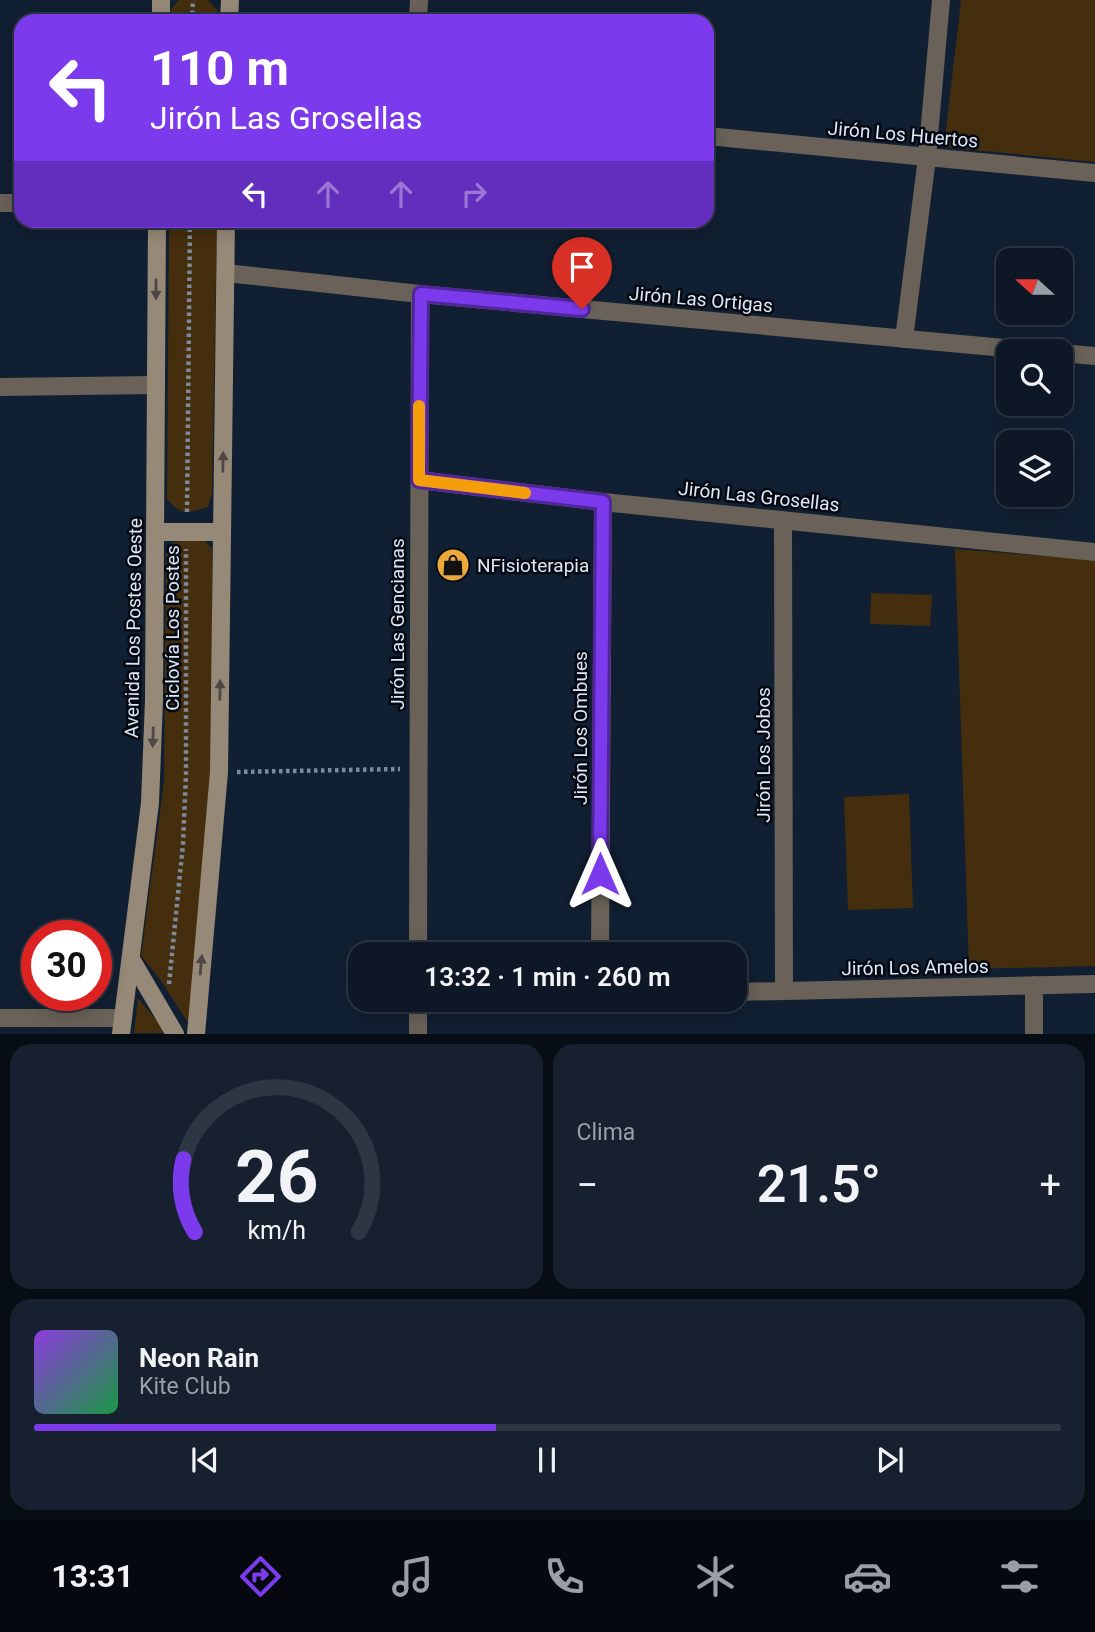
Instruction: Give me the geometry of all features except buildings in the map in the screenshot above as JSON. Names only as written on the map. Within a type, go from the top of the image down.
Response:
[{"type":"main road","name":"Avenida Los Postes Oeste","points":[[122,1026],[150,803],[154,700],[157,228]]},
{"type":"main road","points":[[196,1034],[219,772],[226,228]]},
{"type":"main road","points":[[155,532],[222,532]]},
{"type":"main road","points":[[131,959],[171,1026]]},
{"type":"street","points":[[904,340],[927,158],[941,0]]},
{"type":"street","name":"Jirón Los Huertos","points":[[714,137],[1095,173]]},
{"type":"street","name":"Jirón Las Ortigas","points":[[226,273],[996,348]]},
{"type":"street","name":"Jirón Las Gencianas","points":[[418,942],[421,294]]},
{"type":"street","points":[[1073,354],[1095,356]]},
{"type":"street","points":[[0,387],[155,385]]},
{"type":"street","name":"Jirón Las Grosellas","points":[[419,480],[603,502],[1095,552]]},
{"type":"street","name":"Jirón Los Ombues","points":[[600,942],[603,502]]},
{"type":"street","name":"Jirón Los Jobos","points":[[783,520],[784,991]]},
{"type":"street","name":"Jirón Los Amelos","points":[[747,992],[1095,984]]},
{"type":"street","points":[[1034,985],[1034,1034]]},
{"type":"street","points":[[418,1012],[418,1034]]},
{"type":"street","points":[[0,1017],[122,1026]]},
{"type":"path","name":"Ciclovía Los Postes","points":[[171,1026],[186,774],[190,228]]},
{"type":"path","points":[[219,772],[418,768]]},
{"type":"shaded area","points":[[179,0],[208,0],[217,10],[217,14],[171,14],[171,9]]},
{"type":"shaded area","points":[[961,0],[1095,0],[1095,162],[944,147]]},
{"type":"shaded area","points":[[169,228],[217,228],[212,494],[208,507],[190,512],[177,509],[167,499]]},
{"type":"shaded area","points":[[192,538],[204,540],[212,549],[212,772],[189,1024],[141,956],[164,782],[166,554],[173,543]]},
{"type":"shaded area","points":[[955,549],[1095,560],[1095,966],[969,969]]},
{"type":"shaded area","points":[[871,593],[932,595],[930,626],[870,624]]},
{"type":"shaded area","points":[[909,794],[913,908],[848,910],[844,797]]},
{"type":"shaded area","points":[[138,998],[167,1033],[134,1033]]},
{"type":"slow traffic","points":[[419,406],[419,480],[525,493]]},
{"type":"place","name":"NFisioterapia","points":[[453,565]]},
{"type":"route","points":[[582,309],[421,294],[419,480],[603,502],[600,874]]}]
